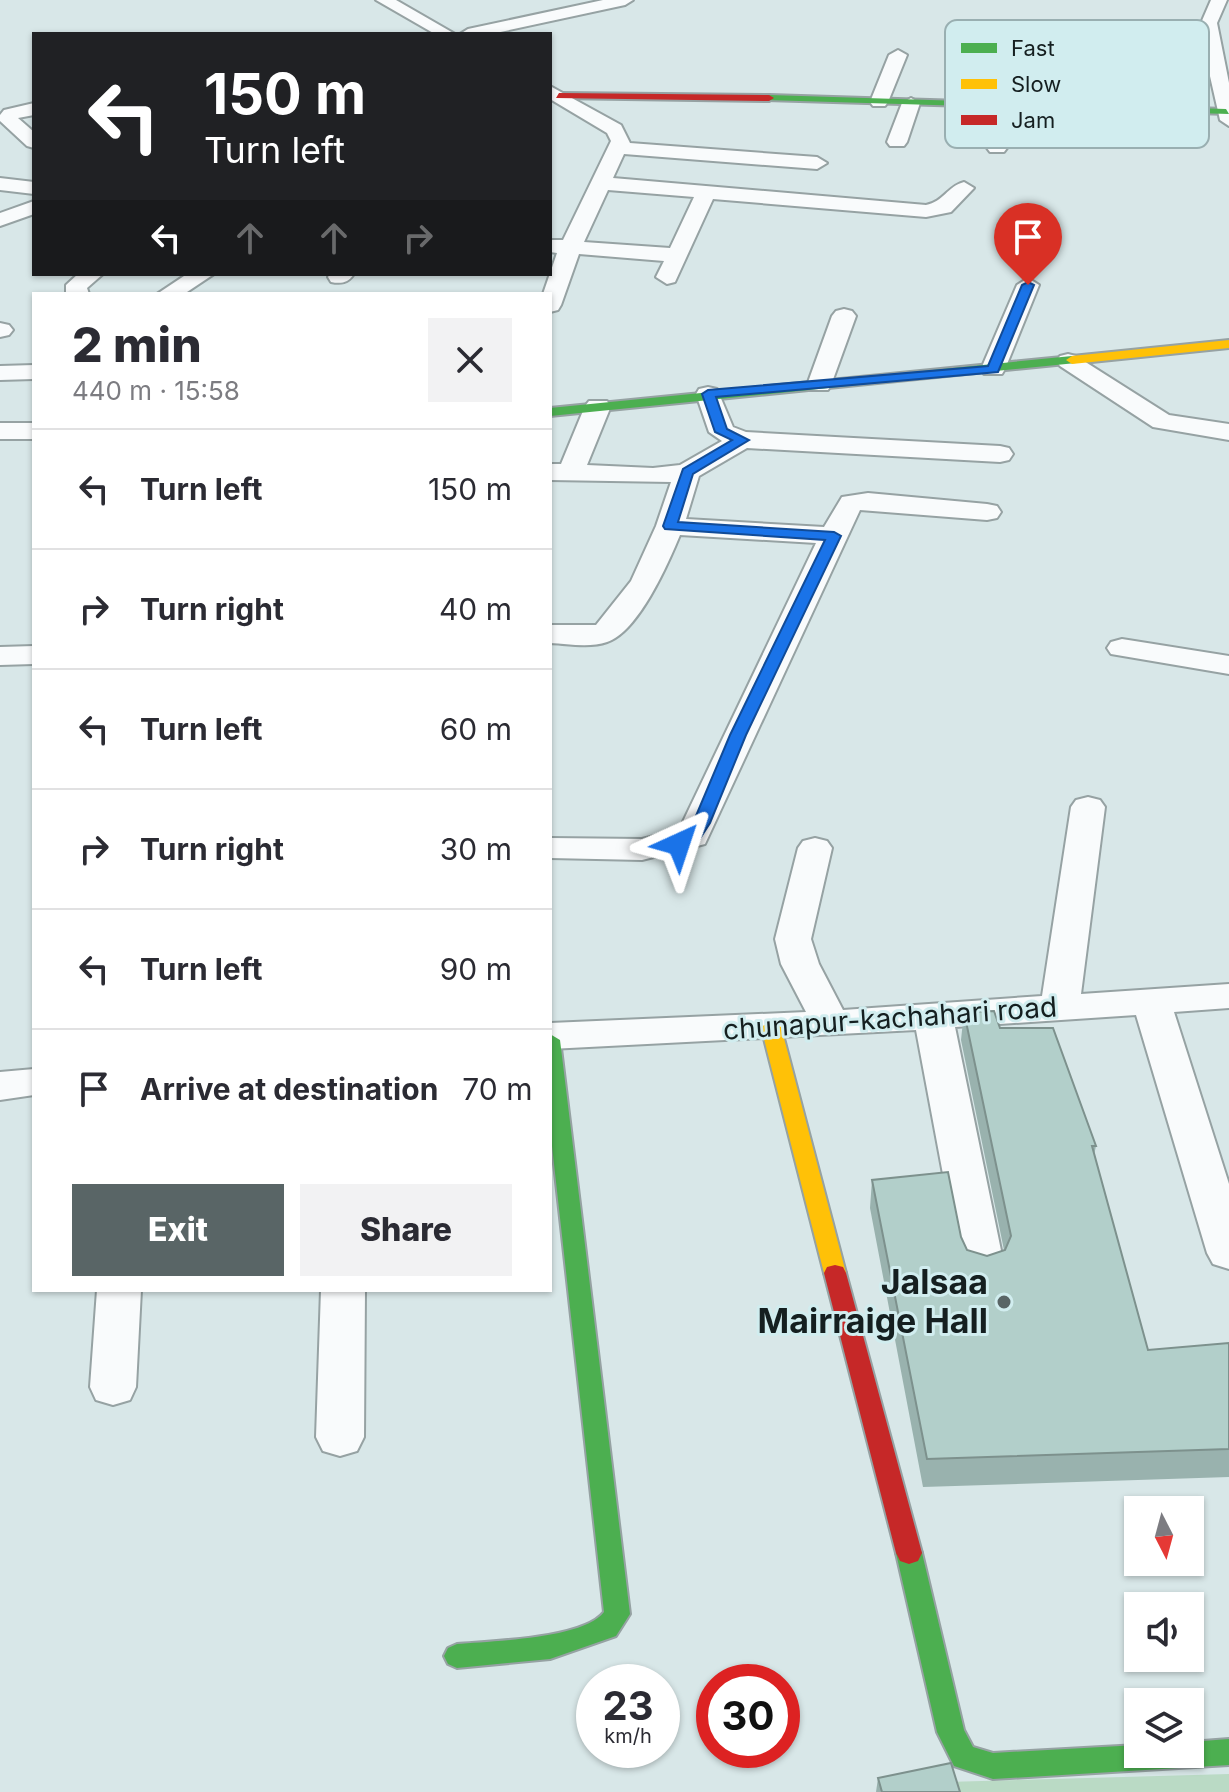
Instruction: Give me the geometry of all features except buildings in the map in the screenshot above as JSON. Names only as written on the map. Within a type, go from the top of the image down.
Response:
[{"type":"street","points":[[384,0],[443,32]]},
{"type":"street","points":[[477,32],[625,0]]},
{"type":"street","points":[[1219,0],[1209,23],[1210,41],[1228,116]]},
{"type":"street","points":[[879,102],[898,55]]},
{"type":"street","points":[[553,93],[945,104]]},
{"type":"street","points":[[552,293],[560,247],[602,183],[619,148],[620,135],[553,93]]},
{"type":"street","points":[[897,142],[911,103]]},
{"type":"street","points":[[32,109],[11,114],[7,118],[32,140]]},
{"type":"street","points":[[619,148],[817,163]]},
{"type":"street","points":[[602,183],[938,211],[964,188]]},
{"type":"street","points":[[0,184],[32,188]]},
{"type":"street","points":[[666,278],[706,192]]},
{"type":"street","points":[[0,220],[32,208]]},
{"type":"street","points":[[560,247],[677,255]]},
{"type":"street","points":[[76,292],[77,285],[89,276]]},
{"type":"street","points":[[172,292],[200,276]]},
{"type":"street","points":[[993,369],[1028,285]]},
{"type":"street","points":[[819,385],[844,316]]},
{"type":"street","points":[[552,412],[1229,344]]},
{"type":"street","points":[[1068,361],[1162,422],[1229,432]]},
{"type":"street","points":[[0,373],[32,372]]},
{"type":"street","points":[[708,394],[722,432],[742,440],[1000,454]]},
{"type":"street","points":[[560,473],[585,443],[598,406]]},
{"type":"street","points":[[0,431],[32,431]]},
{"type":"street","points":[[560,473],[653,476],[687,472],[742,440]]},
{"type":"street","points":[[552,634],[596,636],[607,631],[645,583],[670,526],[687,472]]},
{"type":"street","points":[[552,848],[652,847],[679,844],[693,837],[738,735],[846,509],[852,503],[860,501],[987,512]]},
{"type":"street","points":[[670,526],[834,536]]},
{"type":"street","points":[[1122,648],[1229,665]]},
{"type":"street","points":[[0,656],[32,655]]},
{"type":"street","points":[[1060,1006],[1088,807]]},
{"type":"street","points":[[815,848],[793,939],[800,964],[831,1023]]},
{"type":"street","name":"chunapur-kachahari road","points":[[552,1038],[771,1027],[1229,996]]},
{"type":"street","points":[[1151,1000],[1229,1253]]},
{"type":"street","points":[[933,1015],[982,1265]]},
{"type":"street","points":[[771,1027],[919,1593],[951,1732],[964,1757],[993,1766],[1229,1752]]},
{"type":"street","points":[[457,1656],[550,1647],[607,1628],[617,1614],[552,1055]]},
{"type":"street","points":[[0,1086],[32,1082]]},
{"type":"street","points":[[113,1387],[119,1292]]},
{"type":"street","points":[[340,1437],[343,1292]]},
{"type":"green space","points":[[1229,1774],[1229,1792],[949,1792],[946,1782]]},
{"type":"traffic: fast","points":[[769,98],[945,103]]},
{"type":"traffic: fast","points":[[1209,111],[1226,112]]},
{"type":"traffic: fast","points":[[552,412],[1072,360]]},
{"type":"traffic: fast","points":[[457,1656],[550,1647],[607,1628],[617,1614],[552,1057]]},
{"type":"traffic: fast","points":[[909,1553],[951,1732],[964,1757],[993,1766],[1229,1752]]},
{"type":"traffic: slow","points":[[1072,360],[1229,344]]},
{"type":"traffic: slow","points":[[771,1027],[835,1273]]},
{"type":"traffic: jam","points":[[559,96],[769,98]]},
{"type":"traffic: jam","points":[[835,1273],[909,1553]]},
{"type":"place","name":"Jalsaa Mairraige Hall","points":[[1004,1302]]},
{"type":"route","points":[[679,844],[693,837],[701,823],[738,735],[834,536],[670,526],[687,472],[742,440],[722,432],[708,394],[993,369],[1028,285]]}]
